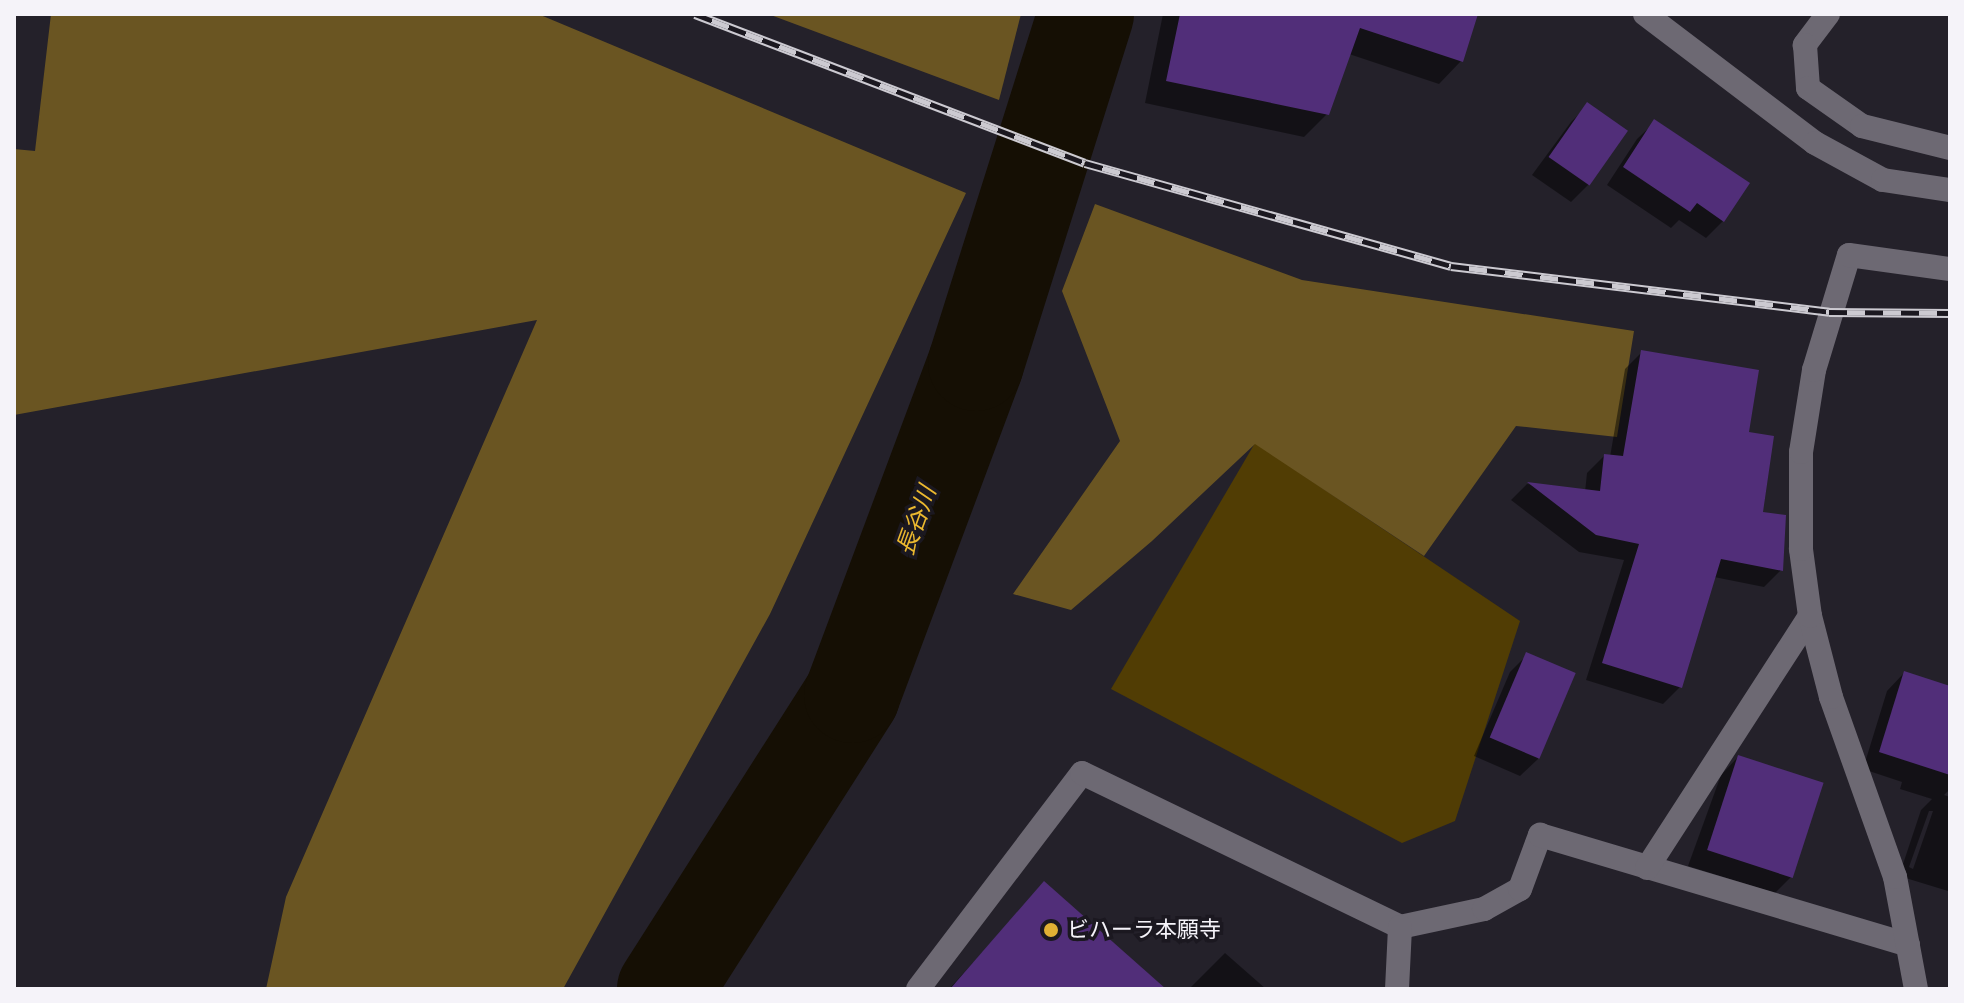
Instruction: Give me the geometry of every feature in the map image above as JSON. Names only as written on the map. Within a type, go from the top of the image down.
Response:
[{"type":"street","points":[[1645,14],[1815,143],[1883,180],[1950,190]]},
{"type":"street","points":[[1828,14],[1805,45],[1808,88],[1862,126],[1950,148]]},
{"type":"street","points":[[1916,989],[1895,877],[1831,697],[1810,616],[1801,549],[1801,452],[1814,370],[1849,255],[1950,269]]},
{"type":"street","points":[[1647,868],[1810,616]]},
{"type":"street","points":[[918,989],[1082,773],[1400,927],[1484,909],[1520,889],[1540,835],[1908,945]]},
{"type":"street","points":[[1397,989],[1400,927]]},
{"type":"shaded area","points":[[51,14],[538,14],[966,193],[770,614],[563,989],[266,989],[286,897],[537,320],[14,415],[14,149],[35,151]]},
{"type":"shaded area","points":[[768,14],[1021,14],[999,100]]},
{"type":"shaded area","points":[[1095,204],[1302,280],[1634,331],[1617,437],[1516,426],[1424,556],[1255,444],[1152,541],[1071,610],[1013,594],[1120,441],[1062,291]]},
{"type":"shaded area","points":[[1255,443],[1520,621],[1455,821],[1402,843],[1111,689]]},
{"type":"building","points":[[1180,14],[1478,14],[1463,62],[1360,28],[1329,115],[1166,81]]},
{"type":"building","points":[[1587,102],[1628,131],[1590,186],[1549,157]]},
{"type":"building","points":[[1654,119],[1750,183],[1724,222],[1697,203],[1690,212],[1623,167]]},
{"type":"building","points":[[1641,350],[1759,370],[1749,432],[1774,436],[1763,512],[1786,515],[1783,571],[1721,559],[1682,688],[1602,663],[1639,544],[1596,535],[1527,482],[1600,491],[1604,454],[1623,456]]},
{"type":"building","points":[[1526,652],[1576,673],[1539,759],[1490,738]]},
{"type":"building","points":[[1904,671],[1950,686],[1950,775],[1879,752]]},
{"type":"building","points":[[1738,755],[1824,783],[1793,878],[1707,850]]},
{"type":"building","name":"ビハーラ本願寺","points":[[1044,881],[1166,989],[950,989]]},
{"type":"waterway","name":"長谷川","points":[[665,989],[852,695],[976,363],[1086,14]]},
{"type":"railway","points":[[695,14],[1085,163],[1451,266],[1829,312],[1950,313]]},
{"type":"place","name":"ビハーラ本願寺","points":[[1051,930]]}]
